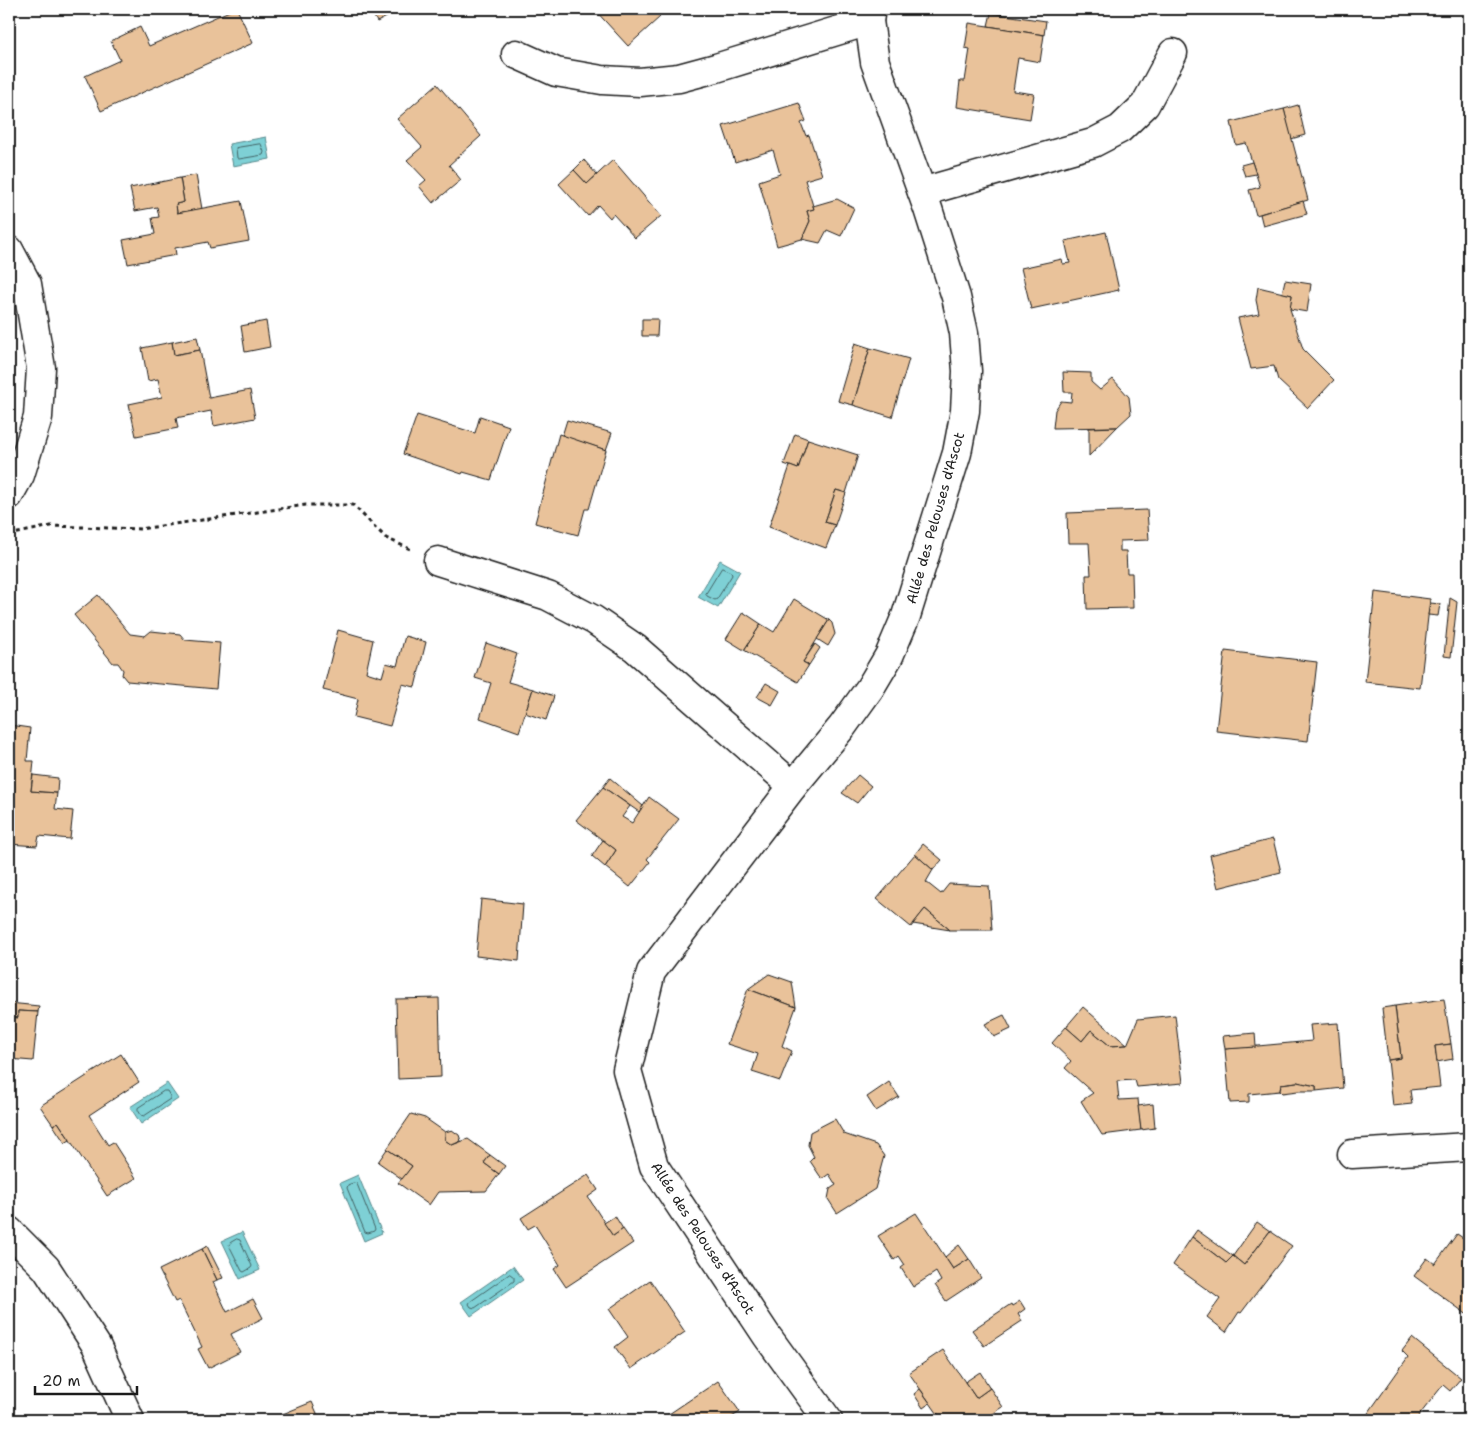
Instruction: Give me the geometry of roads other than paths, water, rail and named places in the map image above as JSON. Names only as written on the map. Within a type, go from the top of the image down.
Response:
[{"type":"street","name":"Allée des Pelouses d'Ascot","points":[[516,54],[556,72],[602,80],[640,82],[679,78],[870,15],[875,62],[922,192],[956,297],[964,333],[967,370],[965,411],[957,453],[906,616],[889,656],[870,688],[842,727],[793,786],[651,972],[627,1070],[654,1166],[767,1336],[828,1420]]},
{"type":"street","points":[[922,192],[1093,143],[1120,129],[1145,105],[1173,53]]},
{"type":"street","points":[[9,250],[27,284],[41,368],[38,417],[20,475],[9,495]]},
{"type":"street","points":[[438,561],[548,596],[594,620],[635,648],[793,786]]},
{"type":"street","points":[[1352,1154],[1469,1147]]},
{"type":"street","points":[[9,1231],[46,1268],[96,1345],[130,1420]]},
{"type":"water","points":[[266,137],[270,159],[233,166],[229,144]]},
{"type":"water","points":[[720,560],[740,571],[718,608],[698,597]]},
{"type":"water","points":[[167,1083],[178,1099],[141,1124],[130,1107]]},
{"type":"water","points":[[358,1175],[382,1233],[364,1241],[340,1183]]},
{"type":"water","points":[[242,1232],[260,1270],[240,1279],[222,1241]]},
{"type":"water","points":[[513,1266],[523,1280],[471,1316],[461,1302]]}]
